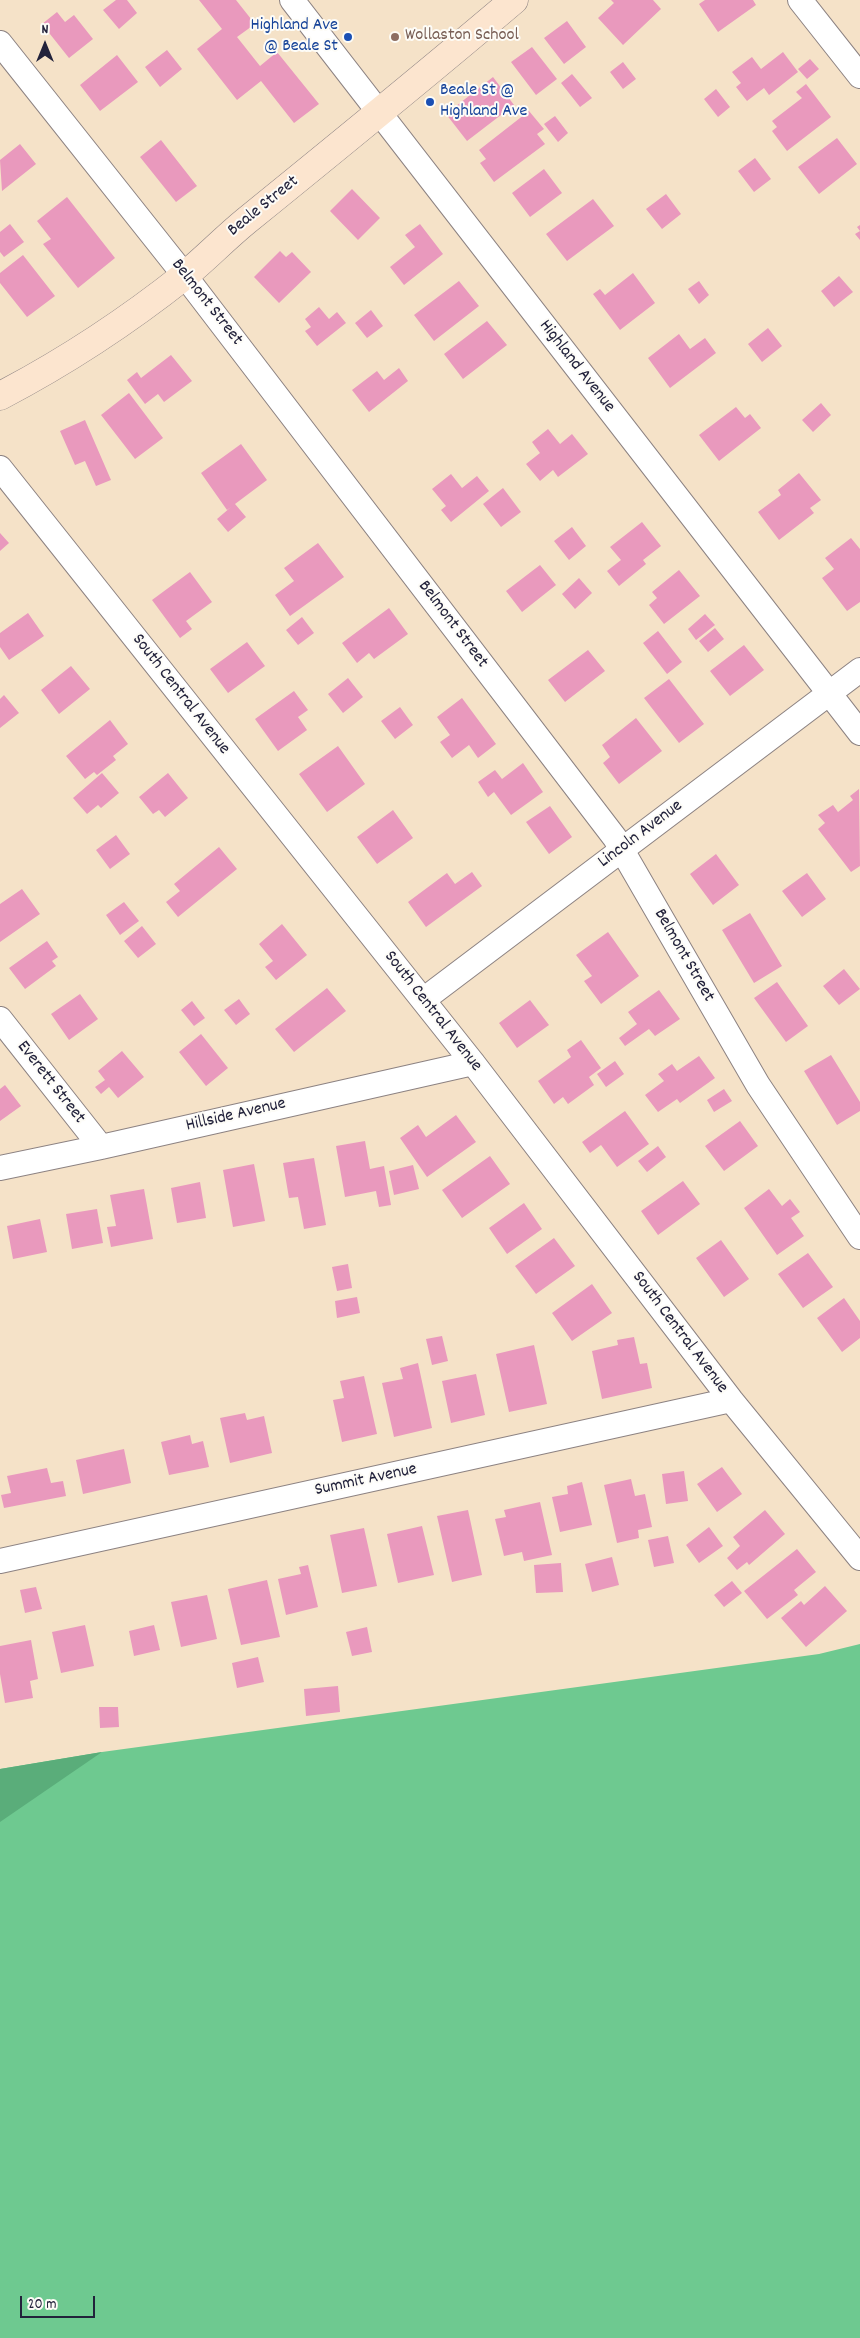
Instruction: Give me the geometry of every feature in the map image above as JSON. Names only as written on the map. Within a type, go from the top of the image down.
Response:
[{"type":"main road","name":"Beale Street","points":[[0,396],[55,367],[185,276],[225,238],[380,113],[514,0]]},
{"type":"street","name":"Highland Avenue","points":[[292,0],[860,733]]},
{"type":"street","points":[[800,0],[860,76]]},
{"type":"street","name":"Belmont Street","points":[[0,43],[185,276],[615,838],[758,1085],[860,1237]]},
{"type":"street","name":"South Central Avenue","points":[[0,468],[423,1000],[731,1400],[860,1558]]},
{"type":"street","name":"Lincoln Avenue","points":[[423,1000],[828,692],[838,688],[860,670]]},
{"type":"street","name":"Everett Street","points":[[0,1019],[101,1147]]},
{"type":"street","name":"Hillside Avenue","points":[[0,1168],[472,1063]]},
{"type":"street","name":"Summit Avenue","points":[[0,1561],[731,1400]]},
{"type":"green space","points":[[860,1644],[860,2338],[0,2338],[0,1769],[102,1752],[819,1654]]},
{"type":"green space","points":[[102,1752],[0,1822],[0,1769]]},
{"type":"building","points":[[116,0],[127,0],[137,13],[119,29],[103,10]]},
{"type":"building","points":[[199,0],[236,0],[255,24],[237,37],[260,66],[277,52],[319,104],[294,123],[261,81],[237,100],[197,49],[222,29]]},
{"type":"building","points":[[611,0],[653,0],[661,9],[623,45],[598,18],[614,3]]},
{"type":"building","points":[[705,0],[753,0],[756,5],[718,32],[699,4]]},
{"type":"building","points":[[57,12],[65,22],[74,15],[93,39],[69,58],[42,24]]},
{"type":"building","points":[[567,21],[586,47],[564,64],[544,38]]},
{"type":"building","points":[[532,47],[557,79],[536,95],[511,62]]},
{"type":"building","points":[[167,50],[182,69],[160,87],[145,67]]},
{"type":"building","points":[[783,52],[798,72],[769,95],[764,88],[747,101],[736,87],[741,83],[732,72],[752,57],[761,69]]},
{"type":"building","points":[[117,55],[138,82],[100,111],[80,85]]},
{"type":"building","points":[[810,59],[819,69],[807,79],[798,69]]},
{"type":"building","points":[[623,62],[636,79],[623,89],[610,72]]},
{"type":"building","points":[[572,74],[592,98],[580,107],[561,83]]},
{"type":"building","points":[[493,77],[514,105],[467,141],[446,114]]},
{"type":"building","points":[[806,84],[831,117],[787,151],[772,131],[777,127],[772,121],[802,98],[796,92]]},
{"type":"building","points":[[716,89],[730,107],[718,117],[704,99]]},
{"type":"building","points":[[529,111],[544,129],[537,134],[545,144],[494,182],[480,163],[486,159],[479,150]]},
{"type":"building","points":[[555,116],[568,133],[558,142],[544,124]]},
{"type":"building","points":[[837,138],[857,164],[819,194],[798,167]]},
{"type":"building","points":[[161,140],[197,186],[176,202],[140,157]]},
{"type":"building","points":[[20,144],[36,164],[2,191],[0,160]]},
{"type":"building","points":[[755,158],[771,179],[754,192],[738,171]]},
{"type":"building","points":[[544,169],[562,193],[530,217],[512,193]]},
{"type":"building","points":[[352,189],[380,218],[358,240],[330,211]]},
{"type":"building","points":[[666,194],[681,214],[662,229],[646,209]]},
{"type":"building","points":[[67,197],[115,258],[78,288],[43,244],[51,239],[37,221]]},
{"type":"building","points":[[593,199],[614,226],[567,261],[546,234]]},
{"type":"building","points":[[10,224],[24,242],[4,257],[0,252],[0,232]]},
{"type":"building","points":[[420,224],[443,254],[404,285],[390,267],[415,247],[405,235]]},
{"type":"building","points":[[860,231],[860,240],[855,234]]},
{"type":"building","points":[[280,251],[286,257],[292,252],[311,272],[279,303],[254,277]]},
{"type":"building","points":[[23,255],[55,296],[27,317],[0,283],[0,273]]},
{"type":"building","points":[[633,273],[655,303],[620,330],[593,294],[600,289],[605,295]]},
{"type":"building","points":[[839,276],[853,292],[834,307],[821,291]]},
{"type":"building","points":[[459,281],[479,306],[434,341],[414,315]]},
{"type":"building","points":[[699,281],[709,295],[699,304],[688,289]]},
{"type":"building","points":[[319,307],[329,319],[337,312],[346,323],[317,346],[305,331],[311,327],[305,319]]},
{"type":"building","points":[[371,310],[383,326],[367,338],[355,323]]},
{"type":"building","points":[[487,321],[507,345],[463,379],[444,354]]},
{"type":"building","points":[[768,328],[782,346],[762,362],[748,344]]},
{"type":"building","points":[[679,334],[690,349],[705,338],[716,353],[670,388],[648,358]]},
{"type":"building","points":[[171,355],[192,381],[164,402],[158,394],[145,404],[127,380],[137,372],[141,378]]},
{"type":"building","points":[[399,368],[408,381],[369,412],[352,390],[377,371],[384,380]]},
{"type":"building","points":[[129,393],[163,438],[135,459],[101,415]]},
{"type":"building","points":[[821,403],[831,415],[813,432],[802,420]]},
{"type":"building","points":[[736,407],[745,418],[750,414],[761,428],[719,461],[699,435]]},
{"type":"building","points":[[85,420],[111,480],[96,486],[85,461],[75,465],[60,431]]},
{"type":"building","points":[[548,429],[560,444],[572,434],[588,454],[558,477],[553,470],[540,481],[526,464],[540,453],[532,442]]},
{"type":"building","points":[[241,444],[267,480],[235,504],[246,517],[228,532],[217,519],[231,507],[227,510],[201,473]]},
{"type":"building","points":[[799,473],[821,500],[810,508],[814,513],[779,540],[758,512],[781,495],[778,490]]},
{"type":"building","points":[[451,474],[462,488],[477,476],[489,491],[451,522],[441,510],[446,506],[432,489]]},
{"type":"building","points":[[503,488],[521,512],[501,527],[483,504]]},
{"type":"building","points":[[642,522],[661,546],[643,560],[646,564],[619,586],[607,571],[621,560],[610,547]]},
{"type":"building","points":[[572,527],[586,546],[569,560],[554,541]]},
{"type":"building","points":[[0,533],[9,543],[0,551]]},
{"type":"building","points":[[851,538],[860,549],[860,602],[847,611],[822,578],[834,569],[825,558]]},
{"type":"building","points":[[318,543],[344,577],[290,616],[275,595],[294,581],[284,568]]},
{"type":"building","points":[[540,565],[556,585],[522,612],[506,591]]},
{"type":"building","points":[[679,570],[700,596],[664,624],[649,605],[657,598],[652,592]]},
{"type":"building","points":[[190,572],[212,602],[186,621],[192,629],[180,638],[152,600]]},
{"type":"building","points":[[579,578],[592,593],[575,609],[562,594]]},
{"type":"building","points":[[389,608],[408,634],[374,659],[369,653],[357,663],[342,643]]},
{"type":"building","points":[[28,613],[44,636],[9,660],[0,647],[0,633]]},
{"type":"building","points":[[705,614],[715,625],[696,640],[688,629]]},
{"type":"building","points":[[302,617],[314,633],[298,645],[286,630]]},
{"type":"building","points":[[715,628],[724,639],[708,652],[699,641]]},
{"type":"building","points":[[658,631],[682,662],[667,674],[643,643]]},
{"type":"building","points":[[247,642],[265,666],[228,693],[210,669]]},
{"type":"building","points":[[744,645],[764,670],[730,696],[710,671]]},
{"type":"building","points":[[588,650],[605,671],[565,702],[548,680]]},
{"type":"building","points":[[71,666],[90,689],[59,714],[41,690]]},
{"type":"building","points":[[348,678],[363,697],[343,713],[328,694]]},
{"type":"building","points":[[669,679],[704,724],[679,743],[644,698]]},
{"type":"building","points":[[294,691],[308,710],[298,717],[307,730],[278,751],[255,719]]},
{"type":"building","points":[[4,695],[19,713],[0,728],[0,699]]},
{"type":"building","points":[[462,698],[496,744],[478,758],[469,745],[452,758],[440,742],[450,735],[437,717]]},
{"type":"building","points":[[400,707],[413,725],[395,739],[381,721]]},
{"type":"building","points":[[636,718],[662,751],[619,784],[603,763],[610,757],[602,745]]},
{"type":"building","points":[[110,720],[128,744],[113,756],[116,760],[97,775],[94,772],[85,779],[66,756]]},
{"type":"building","points":[[338,746],[365,784],[327,812],[299,774]]},
{"type":"building","points":[[523,763],[543,792],[511,815],[494,792],[488,797],[478,782],[495,770],[502,779]]},
{"type":"building","points":[[102,773],[119,793],[101,808],[98,805],[87,814],[73,798]]},
{"type":"building","points":[[168,773],[188,798],[165,817],[159,810],[153,814],[139,797]]},
{"type":"building","points":[[859,789],[860,866],[851,872],[818,829],[825,823],[818,815],[833,805],[838,812],[853,800],[850,796]]},
{"type":"building","points":[[550,806],[572,837],[549,854],[526,822]]},
{"type":"building","points":[[393,810],[413,838],[377,864],[357,837]]},
{"type":"building","points":[[116,835],[130,854],[110,869],[96,850]]},
{"type":"building","points":[[219,847],[237,869],[178,917],[166,902],[180,891],[174,884]]},
{"type":"building","points":[[716,854],[739,885],[713,905],[690,874]]},
{"type":"building","points":[[472,872],[482,886],[426,927],[408,902],[447,873],[455,884]]},
{"type":"building","points":[[807,873],[826,899],[802,917],[782,891]]},
{"type":"building","points":[[22,889],[40,914],[0,942],[0,904]]},
{"type":"building","points":[[124,902],[139,921],[120,935],[106,915]]},
{"type":"building","points":[[750,913],[782,966],[754,983],[722,930]]},
{"type":"building","points":[[282,924],[307,955],[276,980],[265,967],[273,961],[259,944]]},
{"type":"building","points":[[142,926],[156,944],[138,958],[124,941]]},
{"type":"building","points":[[608,932],[639,976],[601,1004],[584,981],[592,976],[576,955]]},
{"type":"building","points":[[47,941],[58,957],[52,961],[56,966],[25,989],[9,968]]},
{"type":"building","points":[[844,969],[860,989],[839,1005],[823,986]]},
{"type":"building","points":[[777,982],[808,1026],[786,1042],[754,998]]},
{"type":"building","points":[[327,988],[346,1011],[294,1052],[275,1029]]},
{"type":"building","points":[[659,990],[680,1019],[655,1036],[649,1029],[625,1046],[619,1038],[637,1024],[628,1012]]},
{"type":"building","points":[[80,994],[98,1019],[69,1040],[51,1014]]},
{"type":"building","points":[[239,999],[250,1014],[236,1025],[224,1010]]},
{"type":"building","points":[[530,1000],[549,1025],[517,1048],[499,1023]]},
{"type":"building","points":[[192,1001],[205,1018],[194,1026],[181,1010]]},
{"type":"building","points":[[201,1034],[228,1068],[206,1086],[179,1052]]},
{"type":"building","points":[[581,1040],[601,1068],[589,1077],[594,1085],[568,1104],[563,1097],[554,1104],[538,1081],[571,1057],[567,1050]]},
{"type":"building","points":[[122,1051],[144,1077],[118,1098],[109,1087],[101,1094],[95,1087],[105,1080],[98,1071]]},
{"type":"building","points":[[831,1055],[860,1102],[860,1111],[837,1125],[804,1071]]},
{"type":"building","points":[[699,1056],[715,1078],[680,1103],[677,1099],[658,1112],[645,1095],[664,1081],[658,1074],[672,1064],[677,1071]]},
{"type":"building","points":[[615,1061],[624,1074],[606,1087],[597,1074]]},
{"type":"building","points":[[5,1085],[21,1106],[0,1121],[0,1089]]},
{"type":"building","points":[[724,1089],[732,1101],[714,1112],[707,1100]]},
{"type":"building","points":[[625,1111],[649,1144],[617,1167],[601,1145],[590,1153],[582,1142]]},
{"type":"building","points":[[456,1115],[476,1142],[427,1177],[400,1138],[418,1125],[426,1137]]},
{"type":"building","points":[[740,1121],[758,1146],[724,1171],[705,1146]]},
{"type":"building","points":[[365,1141],[370,1169],[384,1166],[391,1205],[379,1207],[376,1191],[345,1197],[336,1146]]},
{"type":"building","points":[[658,1146],[666,1157],[647,1172],[638,1161]]},
{"type":"building","points":[[490,1156],[510,1184],[462,1218],[442,1190]]},
{"type":"building","points":[[314,1158],[326,1225],[304,1229],[298,1197],[289,1198],[283,1163]]},
{"type":"building","points":[[254,1164],[265,1221],[233,1227],[223,1170]]},
{"type":"building","points":[[413,1165],[419,1189],[394,1195],[389,1171]]},
{"type":"building","points":[[683,1181],[700,1204],[658,1235],[641,1211]]},
{"type":"building","points":[[200,1182],[206,1218],[177,1223],[171,1188]]},
{"type":"building","points":[[144,1189],[153,1239],[111,1247],[107,1227],[116,1226],[110,1195]]},
{"type":"building","points":[[769,1189],[782,1206],[790,1199],[800,1212],[791,1218],[804,1236],[777,1255],[744,1208]]},
{"type":"building","points":[[524,1203],[542,1229],[507,1254],[489,1228]]},
{"type":"building","points":[[97,1209],[103,1243],[72,1249],[66,1214]]},
{"type":"building","points":[[40,1219],[47,1252],[13,1259],[7,1226]]},
{"type":"building","points":[[554,1238],[575,1266],[536,1294],[515,1266]]},
{"type":"building","points":[[721,1240],[749,1279],[724,1297],[696,1258]]},
{"type":"building","points":[[808,1253],[833,1287],[803,1308],[778,1274]]},
{"type":"building","points":[[348,1264],[352,1288],[337,1291],[332,1267]]},
{"type":"building","points":[[592,1284],[612,1313],[572,1341],[552,1313]]},
{"type":"building","points":[[357,1297],[360,1313],[337,1318],[335,1301]]},
{"type":"building","points":[[844,1298],[860,1321],[860,1338],[842,1352],[817,1318]]},
{"type":"building","points":[[442,1336],[448,1361],[432,1365],[426,1339]]},
{"type":"building","points":[[634,1337],[640,1364],[647,1363],[652,1388],[602,1399],[592,1351],[618,1345],[617,1340]]},
{"type":"building","points":[[534,1345],[547,1404],[509,1412],[496,1354]]},
{"type":"building","points":[[418,1363],[432,1428],[394,1437],[382,1383],[403,1379],[400,1368]]},
{"type":"building","points":[[476,1374],[485,1415],[451,1423],[442,1381]]},
{"type":"building","points":[[364,1376],[377,1434],[342,1442],[333,1400],[344,1398],[340,1381]]},
{"type":"building","points":[[245,1413],[247,1420],[264,1416],[272,1453],[230,1463],[220,1418]]},
{"type":"building","points":[[190,1435],[192,1444],[203,1441],[209,1467],[169,1475],[161,1442]]},
{"type":"building","points":[[124,1449],[131,1483],[83,1494],[76,1460]]},
{"type":"building","points":[[722,1467],[742,1494],[717,1512],[697,1484]]},
{"type":"building","points":[[47,1468],[51,1483],[63,1481],[66,1496],[4,1508],[1,1495],[11,1493],[7,1476]]},
{"type":"building","points":[[684,1471],[688,1501],[666,1504],[662,1474]]},
{"type":"building","points":[[631,1479],[635,1496],[645,1494],[652,1527],[638,1530],[639,1538],[617,1543],[604,1485]]},
{"type":"building","points":[[582,1482],[592,1525],[560,1532],[552,1497],[568,1494],[567,1486]]},
{"type":"building","points":[[540,1502],[552,1555],[524,1561],[522,1552],[504,1556],[495,1519],[506,1517],[504,1510]]},
{"type":"building","points":[[468,1510],[482,1575],[452,1582],[437,1516]]},
{"type":"building","points":[[765,1510],[785,1534],[749,1565],[747,1562],[737,1570],[727,1558],[740,1546],[733,1537]]},
{"type":"building","points":[[422,1526],[434,1575],[398,1583],[387,1534]]},
{"type":"building","points":[[709,1527],[723,1546],[699,1563],[686,1545]]},
{"type":"building","points":[[364,1528],[377,1586],[342,1593],[330,1535]]},
{"type":"building","points":[[668,1536],[674,1563],[654,1567],[648,1540]]},
{"type":"building","points":[[797,1549],[816,1572],[794,1590],[798,1595],[767,1619],[744,1591]]},
{"type":"building","points":[[612,1557],[619,1585],[592,1592],[585,1564]]},
{"type":"building","points":[[561,1563],[563,1592],[536,1593],[534,1565]]},
{"type":"building","points":[[308,1565],[318,1607],[286,1615],[278,1579],[301,1574],[299,1567]]},
{"type":"building","points":[[267,1580],[280,1637],[241,1645],[228,1589]]},
{"type":"building","points":[[732,1581],[742,1593],[724,1607],[714,1595]]},
{"type":"building","points":[[825,1586],[847,1611],[806,1647],[781,1618],[801,1601],[804,1605]]},
{"type":"building","points":[[36,1587],[42,1609],[25,1613],[20,1590]]},
{"type":"building","points":[[207,1595],[217,1639],[181,1647],[171,1602]]},
{"type":"building","points":[[85,1625],[94,1666],[61,1673],[52,1632]]},
{"type":"building","points":[[154,1625],[160,1650],[134,1656],[129,1631]]},
{"type":"building","points":[[367,1627],[372,1652],[352,1656],[346,1632]]},
{"type":"building","points":[[31,1640],[38,1679],[30,1681],[33,1698],[5,1703],[0,1674],[0,1646]]},
{"type":"building","points":[[258,1657],[264,1682],[237,1688],[232,1663]]},
{"type":"building","points":[[338,1686],[340,1712],[306,1716],[304,1689]]},
{"type":"building","points":[[99,1707],[118,1707],[119,1727],[100,1728]]},
{"type":"place","name":"Highland Ave @ Beale St","points":[[348,37]]},
{"type":"place","name":"Wollaston School","points":[[395,37]]},
{"type":"place","name":"Beale St @ Highland Ave","points":[[430,102]]}]
